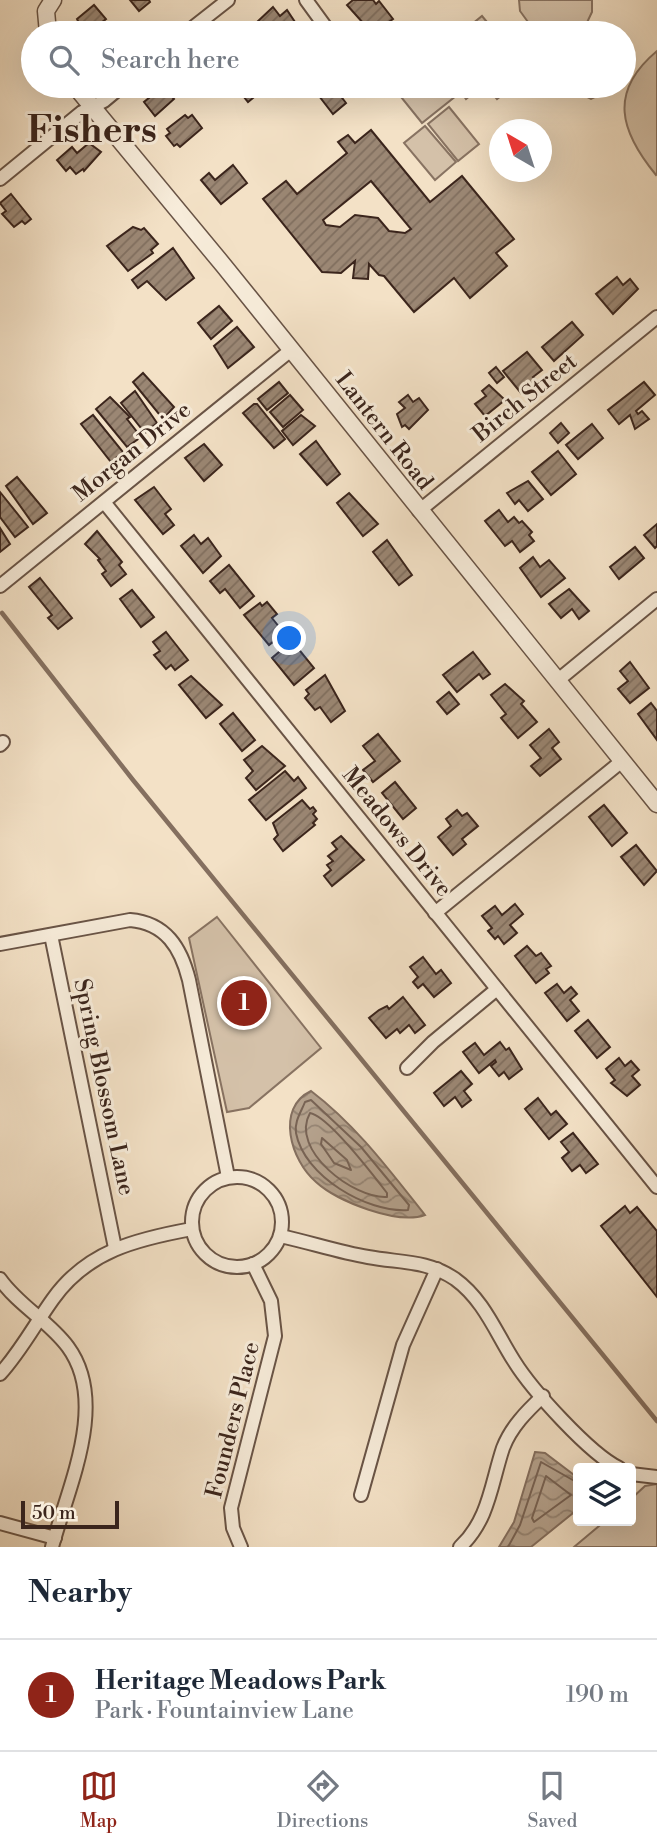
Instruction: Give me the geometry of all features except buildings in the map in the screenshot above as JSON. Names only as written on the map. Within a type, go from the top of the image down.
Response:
[{"type":"street","points":[[201,21],[228,0]]},
{"type":"street","points":[[306,0],[321,21]]},
{"type":"street","name":"Lantern Road","points":[[85,98],[657,804]]},
{"type":"street","points":[[0,179],[104,98]]},
{"type":"street","name":"Birch Street","points":[[419,512],[657,317]]},
{"type":"street","name":"Morgan Drive","points":[[0,586],[291,350]]},
{"type":"street","name":"Meadows Drive","points":[[104,502],[657,1187]]},
{"type":"street","points":[[557,681],[657,599]]},
{"type":"street","points":[[435,913],[622,761]]},
{"type":"street","points":[[0,944],[130,920],[152,925],[174,942],[189,980],[228,1177]]},
{"type":"street","name":"Spring Blossom Lane","points":[[51,935],[115,1248]]},
{"type":"street","points":[[407,1068],[433,1042],[497,989]]},
{"type":"street","points":[[228,1177],[245,1177],[267,1188],[281,1210],[280,1236],[267,1256],[253,1264],[229,1266],[214,1261],[197,1244],[192,1228],[192,1212],[199,1196],[211,1184],[228,1177]]},
{"type":"street","points":[[0,1374],[71,1277],[115,1248],[192,1228]]},
{"type":"street","points":[[280,1236],[371,1258],[409,1260],[437,1269],[457,1280],[475,1298],[521,1371],[595,1452],[612,1463]]},
{"type":"street","name":"Founders Place","points":[[241,1547],[233,1528],[231,1508],[275,1336],[271,1301],[253,1264]]},
{"type":"street","points":[[361,1495],[403,1345],[437,1269]]},
{"type":"street","points":[[0,1279],[18,1302],[68,1347],[81,1372],[88,1402],[82,1438],[53,1542],[0,1523]]},
{"type":"street","points":[[460,1547],[474,1532],[485,1513],[504,1447],[513,1429],[543,1396]]},
{"type":"street","points":[[636,1475],[657,1477]]},
{"type":"shaded area","points":[[519,0],[592,0],[592,12],[588,21],[527,21],[520,11]]},
{"type":"shaded area","points":[[657,51],[656,175],[634,143],[625,112],[626,98],[636,98],[636,74]]},
{"type":"shaded area","points":[[402,98],[453,98],[422,123]]},
{"type":"shaded area","points":[[449,107],[479,144],[458,161],[428,124]]},
{"type":"shaded area","points":[[425,126],[456,162],[435,180],[404,143]]},
{"type":"shaded area","points":[[217,917],[321,1048],[249,1108],[227,1112],[189,938]]},
{"type":"shaded area","points":[[657,1484],[657,1547],[574,1547],[599,1526],[636,1526],[636,1494],[645,1486]]},
{"type":"water","points":[[311,1091],[358,1134],[425,1215],[400,1217],[369,1210],[326,1190],[307,1173],[294,1148],[290,1122],[293,1109],[300,1099]]},
{"type":"water","points":[[535,1452],[545,1453],[573,1474],[573,1513],[531,1547],[499,1547],[514,1522]]},
{"type":"waterway","points":[[2,613],[133,780],[657,1421]]},
{"type":"place","name":"Heritage Meadows Park","points":[[244,1003]]},
{"type":"district","name":"Fishers","points":[[92,131]]}]
